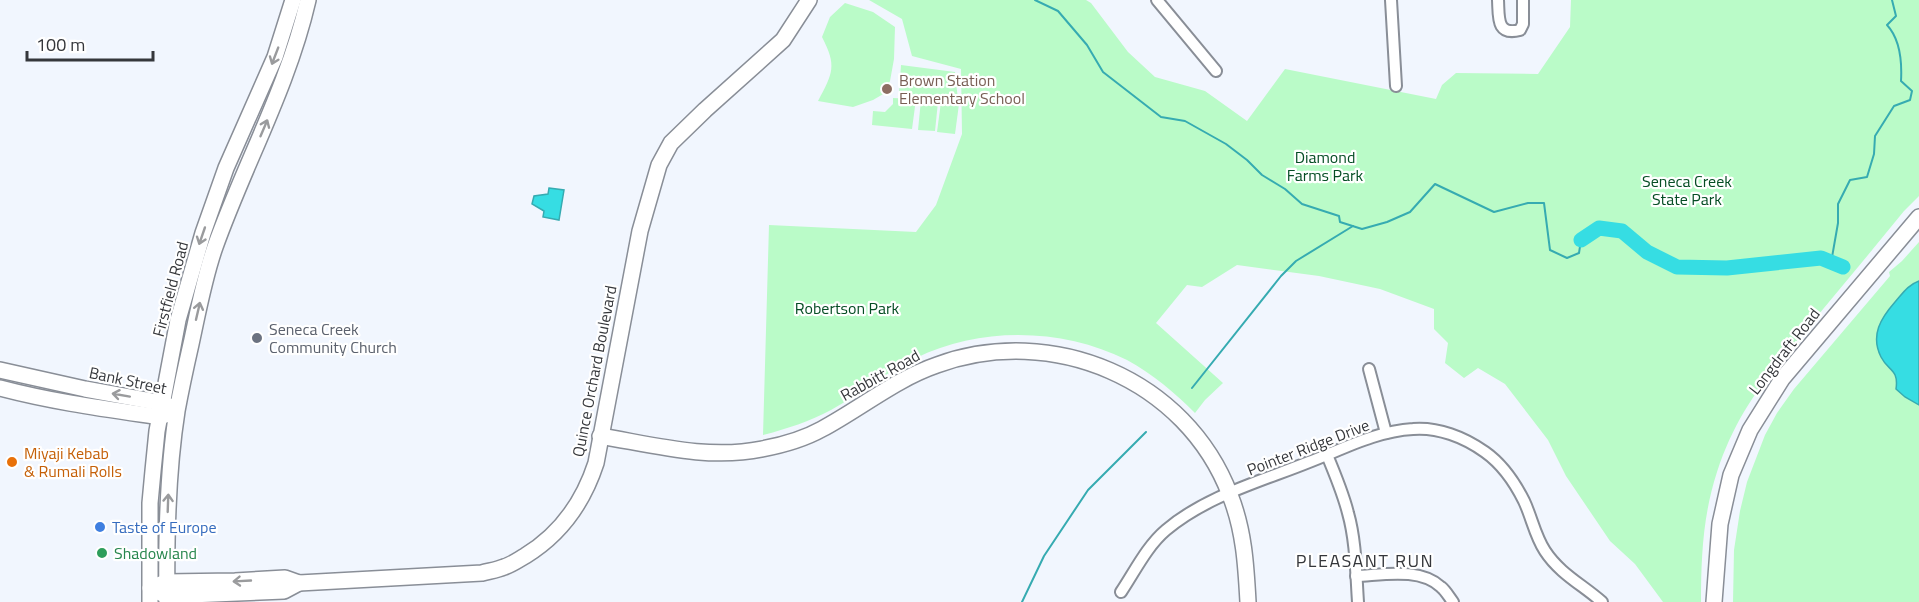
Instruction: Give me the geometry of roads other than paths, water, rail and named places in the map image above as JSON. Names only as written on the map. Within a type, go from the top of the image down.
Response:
[{"type":"street","name":"Firstfield Road","points":[[150,595],[150,503],[161,410],[178,320],[203,233],[226,168],[275,57],[293,0]]},
{"type":"street","name":"Firstfield Road","points":[[167,594],[170,475],[177,411],[195,322],[213,254],[241,180],[289,69],[308,0]]},
{"type":"street","name":"Quince Orchard Boulevard","points":[[167,594],[235,581],[285,578],[299,583],[482,573],[504,568],[539,548],[556,533],[570,518],[590,480],[596,463],[644,212],[663,156],[680,134],[783,40],[809,0]]},
{"type":"street","points":[[1157,0],[1216,71]]},
{"type":"street","points":[[1391,0],[1396,86]]},
{"type":"street","points":[[1498,0],[1500,24],[1510,33],[1520,30],[1523,24],[1523,0]]},
{"type":"street","name":"Longdraft Road","points":[[1714,602],[1720,524],[1731,475],[1750,430],[1782,379],[1919,217]]},
{"type":"street","name":"Rabbitt Road","points":[[600,436],[697,452],[760,450],[798,440],[822,429],[902,381],[935,365],[960,357],[988,352],[1029,351],[1072,357],[1103,367],[1130,380],[1164,403],[1190,428],[1202,444],[1218,468],[1238,516],[1245,549],[1248,602]]},
{"type":"street","points":[[1369,369],[1386,433]]},
{"type":"street","name":"Bank Street","points":[[0,370],[85,389],[161,410]]},
{"type":"street","name":"Bank Street","points":[[0,388],[51,400],[177,411]]},
{"type":"street","name":"Pointer Ridge Drive","points":[[1121,592],[1149,550],[1165,531],[1191,512],[1374,436],[1412,429],[1432,429],[1471,443],[1486,453],[1509,476],[1525,502],[1535,533],[1545,552],[1562,572],[1602,602]]},
{"type":"street","points":[[1327,455],[1338,479],[1348,513],[1358,602]]},
{"type":"street","points":[[1356,576],[1401,574],[1423,577],[1441,586],[1453,602]]},
{"type":"street","name":"Quince Orchard Boulevard","points":[[150,595],[284,591],[299,583]]},
{"type":"street","points":[[256,602],[284,591]]},
{"type":"water","points":[[549,188],[564,190],[559,220],[543,217],[544,211],[532,204],[534,196],[548,194]]},
{"type":"water","points":[[1919,281],[1919,405],[1896,389],[1896,378],[1878,349],[1877,334],[1885,314],[1906,290]]},
{"type":"waterway","points":[[1035,0],[1058,11],[1087,45],[1103,72],[1161,117],[1185,121],[1226,144],[1262,175],[1285,189],[1302,204],[1339,216],[1340,222],[1362,229],[1387,222],[1410,212],[1435,184],[1494,212],[1528,203],[1544,203],[1550,250],[1567,258],[1579,253],[1581,240]]},
{"type":"waterway","points":[[1831,263],[1838,223],[1838,204],[1850,180],[1867,177],[1874,154],[1875,136],[1894,106],[1910,100],[1912,91],[1901,81],[1897,44],[1887,25],[1896,16],[1892,0]]},
{"type":"waterway","points":[[1192,388],[1281,276],[1296,261],[1353,226]]},
{"type":"waterway","points":[[1581,240],[1599,228],[1622,231],[1647,252],[1677,267],[1727,268],[1821,258],[1843,267]]},
{"type":"waterway","points":[[1022,602],[1044,556],[1088,490],[1146,432]]},
{"type":"place","name":"Brown Station Elementary School","points":[[887,89]]},
{"type":"place","name":"Seneca Creek Community Church","points":[[257,338]]},
{"type":"place","name":"Miyaji Kebab & Rumali Rolls","points":[[12,462]]},
{"type":"place","name":"Taste of Europe","points":[[100,527]]},
{"type":"place","name":"Shadowland","points":[[102,553]]},
{"type":"district","name":"PLEASANT RUN","points":[[1365,561]]},
{"type":"park label","name":"Diamond Farms Park","points":[[1325,166]]},
{"type":"park label","name":"Seneca Creek State Park","points":[[1687,190]]},
{"type":"park label","name":"Robertson Park","points":[[847,308]]}]
